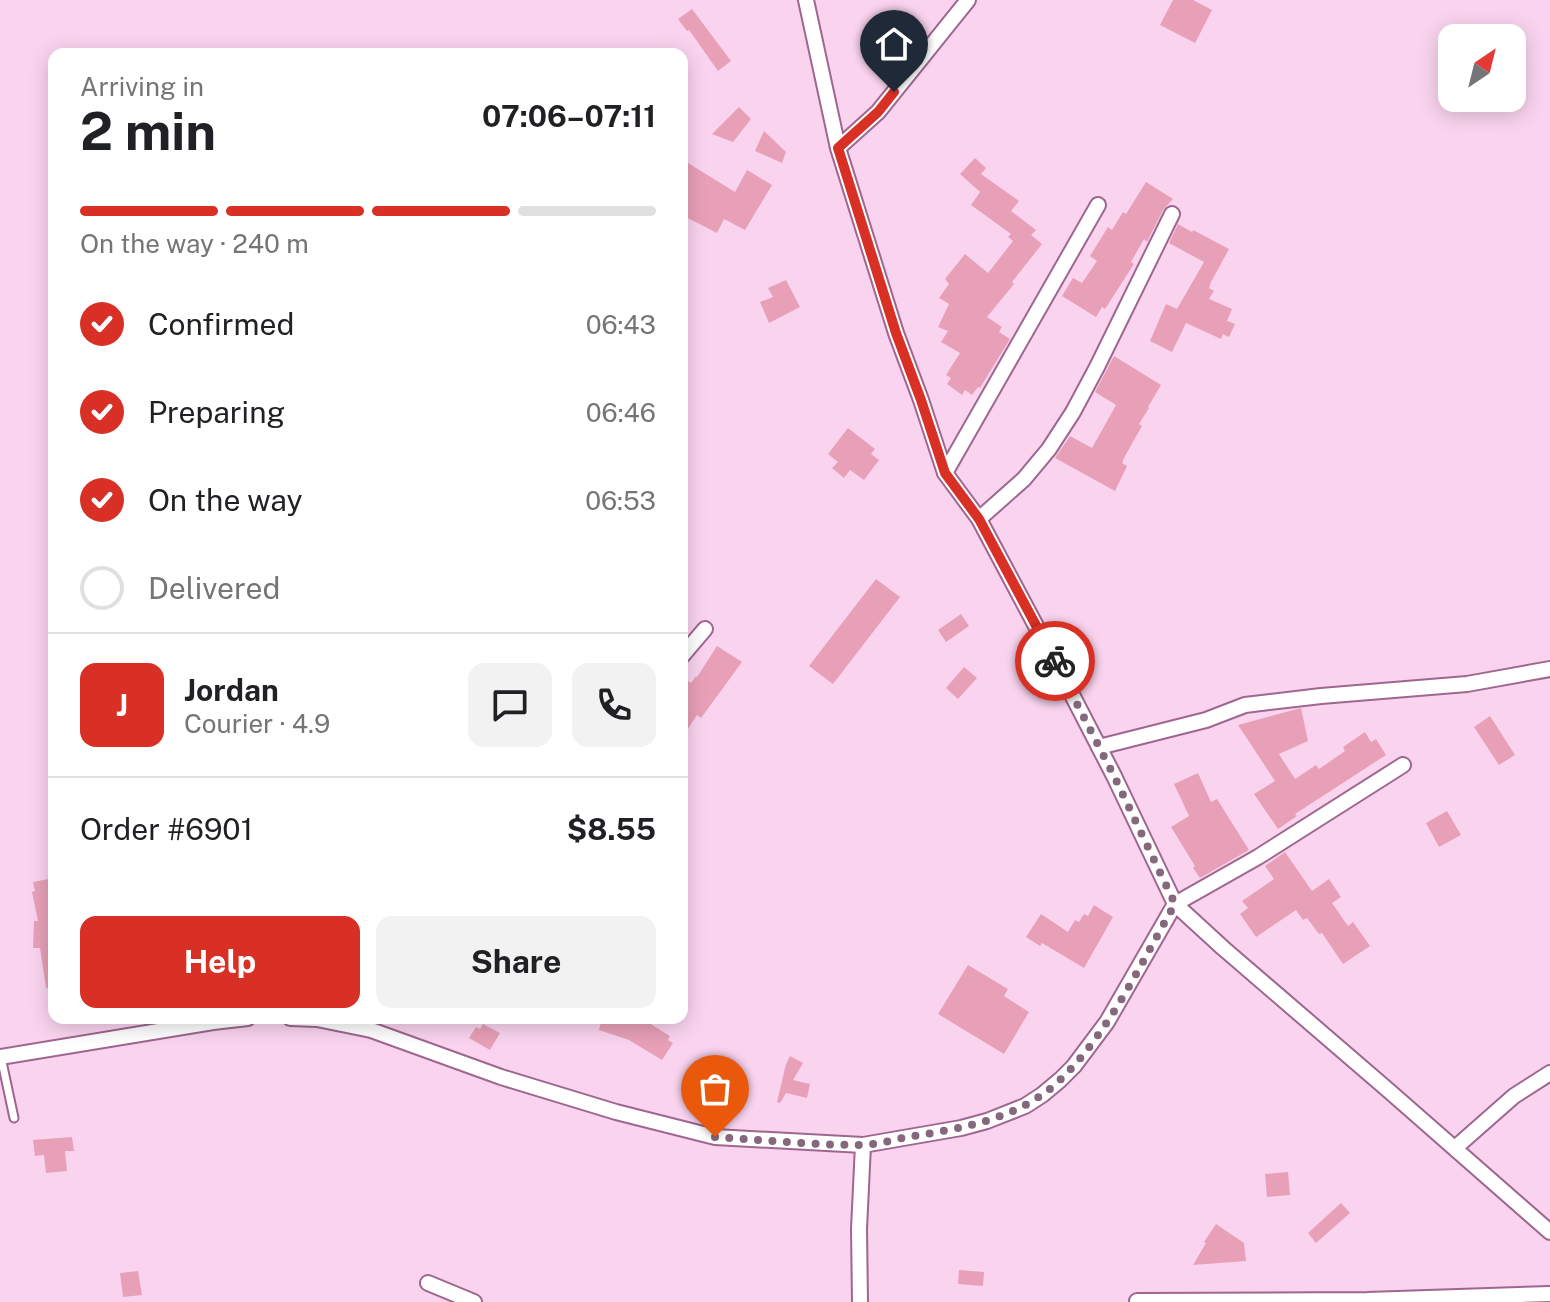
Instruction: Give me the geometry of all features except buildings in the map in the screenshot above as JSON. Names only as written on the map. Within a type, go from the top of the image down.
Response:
[{"type":"street","points":[[806,0],[838,148],[896,333],[945,473],[979,519],[1099,747],[1175,904],[1550,1232]]},
{"type":"street","points":[[838,148],[878,112],[968,0]]},
{"type":"street","points":[[945,473],[1098,205]]},
{"type":"street","points":[[979,519],[1024,479],[1049,449],[1073,412],[1172,214]]},
{"type":"street","points":[[688,649],[705,629]]},
{"type":"street","points":[[1099,747],[1206,720],[1245,705],[1467,684],[1550,669]]},
{"type":"street","points":[[376,1024],[501,1077],[616,1112],[715,1137],[863,1145],[974,1125],[1025,1106],[1074,1066],[1107,1022],[1175,904],[1258,857],[1403,765]]},
{"type":"street","points":[[0,1056],[200,1024]]},
{"type":"street","points":[[1455,1148],[1514,1096],[1550,1073]]},
{"type":"street","points":[[860,1302],[863,1145]]},
{"type":"street","points":[[428,1283],[474,1302]]},
{"type":"street","points":[[1137,1301],[1367,1300],[1550,1294]]},
{"type":"lane","points":[[0,1056],[14,1118]]},
{"type":"way so far","points":[[715,1137],[863,1145],[987,1121],[1025,1106],[1042,1095],[1074,1066],[1107,1022],[1175,904],[1055,661]]},
{"type":"route","points":[[894,92],[878,112],[838,148],[896,333],[945,473],[979,519],[1055,661]]}]
